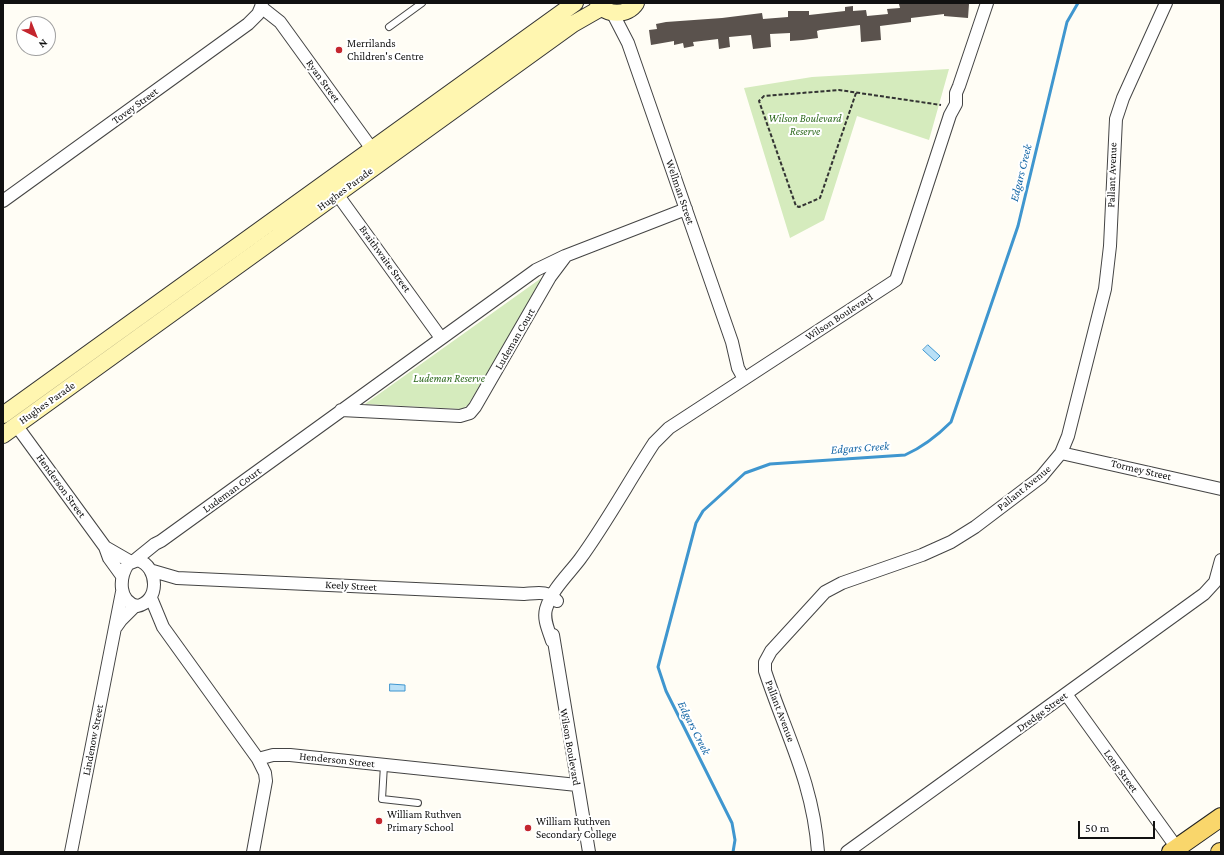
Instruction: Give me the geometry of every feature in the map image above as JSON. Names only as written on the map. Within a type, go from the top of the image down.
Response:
[{"type":"main road","points":[[1174,850],[1221,817]]},
{"type":"street","name":"Hughes Parade","points":[[377,156],[575,3]]},
{"type":"street","name":"Wilson Boulevard","points":[[589,852],[552,641],[553,599],[571,580],[580,558],[654,443],[669,428],[896,280],[950,116],[956,104],[956,92],[987,3]]},
{"type":"street","name":"Pallant Avenue","points":[[818,852],[810,797],[798,759],[765,671],[767,657],[825,592],[842,583],[922,556],[951,542],[1041,477],[1061,453],[1068,436],[1105,289],[1110,246],[1116,119],[1123,98],[1166,3]]},
{"type":"street","name":"Ryan Street","points":[[262,5],[280,22],[377,156]]},
{"type":"street","name":"Tovey Street","points":[[3,200],[248,24],[258,14],[262,5]]},
{"type":"street","name":"Hughes Parade","points":[[4,412],[377,156],[573,24],[622,6]]},
{"type":"street","name":"Wellman Street","points":[[622,6],[626,22],[628,43],[732,342],[738,368],[744,379]]},
{"type":"street","name":"Hughes Parade","points":[[3,435],[90,372],[333,187]]},
{"type":"street","name":"Braithwaite Street","points":[[333,187],[441,338]]},
{"type":"street","name":"Ludeman Court","points":[[133,561],[536,270],[565,256],[686,209]]},
{"type":"street","name":"Ludeman Court","points":[[341,410],[460,416],[470,413],[476,407],[550,276],[565,256]]},
{"type":"street","name":"Wellman Street","points":[[732,342],[741,357],[756,371]]},
{"type":"street","points":[[81,359],[90,372]]},
{"type":"street","name":"Henderson Street","points":[[16,425],[105,547],[109,558],[122,576]]},
{"type":"street","name":"Tormey Street","points":[[1061,453],[1221,489]]},
{"type":"street","name":"Ludeman Court","points":[[151,569],[152,554],[161,541]]},
{"type":"street","name":"Henderson Street","points":[[105,547],[133,561]]},
{"type":"street","name":"Dredge Street","points":[[847,852],[1208,591],[1217,577],[1221,560]]},
{"type":"street","points":[[163,627],[152,594],[151,569],[144,562],[133,561],[124,570],[122,576],[122,592],[125,599],[163,627],[258,759],[265,773],[266,781],[253,852]]},
{"type":"street","name":"Keely Street","points":[[151,569],[177,578],[524,594],[543,592],[553,599]]},
{"type":"street","name":"Keely Street","points":[[152,594],[164,582],[177,578]]},
{"type":"street","name":"Lindenow Street","points":[[71,852],[122,592]]},
{"type":"street","points":[[136,606],[145,603],[152,594]]},
{"type":"street","name":"Lindenow Street","points":[[116,627],[121,620],[136,606]]},
{"type":"street","name":"Long Street","points":[[1066,694],[1174,850]]},
{"type":"street","name":"Henderson Street","points":[[258,759],[290,755],[577,785]]},
{"type":"lane","points":[[389,27],[422,3]]},
{"type":"lane","points":[[384,765],[382,799],[418,803]]},
{"type":"path","points":[[856,93],[820,198],[799,207],[796,206],[760,101],[764,96],[839,90],[941,105]]},
{"type":"green space","name":"Wilson Boulevard Reserve","points":[[949,69],[929,140],[857,116],[824,220],[790,238],[744,88],[812,77]]},
{"type":"green space","name":"Ludeman Reserve","points":[[547,274],[468,405],[462,409],[365,404]]},
{"type":"water","points":[[928,345],[940,356],[935,361],[923,350]]},
{"type":"water","points":[[390,684],[405,685],[405,691],[390,691]]},
{"type":"building","points":[[899,4],[969,4],[968,18],[944,16],[944,14],[911,18],[911,22],[880,26],[881,40],[861,42],[860,25],[820,30],[817,31],[818,38],[803,40],[790,41],[790,33],[770,34],[771,47],[753,49],[751,35],[729,37],[730,47],[719,49],[718,39],[693,42],[694,46],[684,48],[683,43],[674,45],[674,41],[651,45],[649,30],[657,29],[656,24],[666,22],[722,18],[762,13],[763,19],[788,17],[788,11],[809,11],[809,15],[845,11],[845,7],[853,6],[853,11],[866,10],[867,16],[888,14],[887,9],[900,8]]},
{"type":"waterway","name":"Edgars Creek","points":[[733,852],[735,840],[732,823],[666,691],[658,667],[696,523],[703,511],[745,473],[770,464],[905,455],[930,441],[951,422],[1018,226],[1067,22],[1078,3]]},
{"type":"place","name":"Merrilands Children's Centre","points":[[339,50]]},
{"type":"place","name":"William Ruthven Primary School","points":[[379,821]]},
{"type":"place","name":"William Ruthven Secondary College","points":[[528,828]]}]
